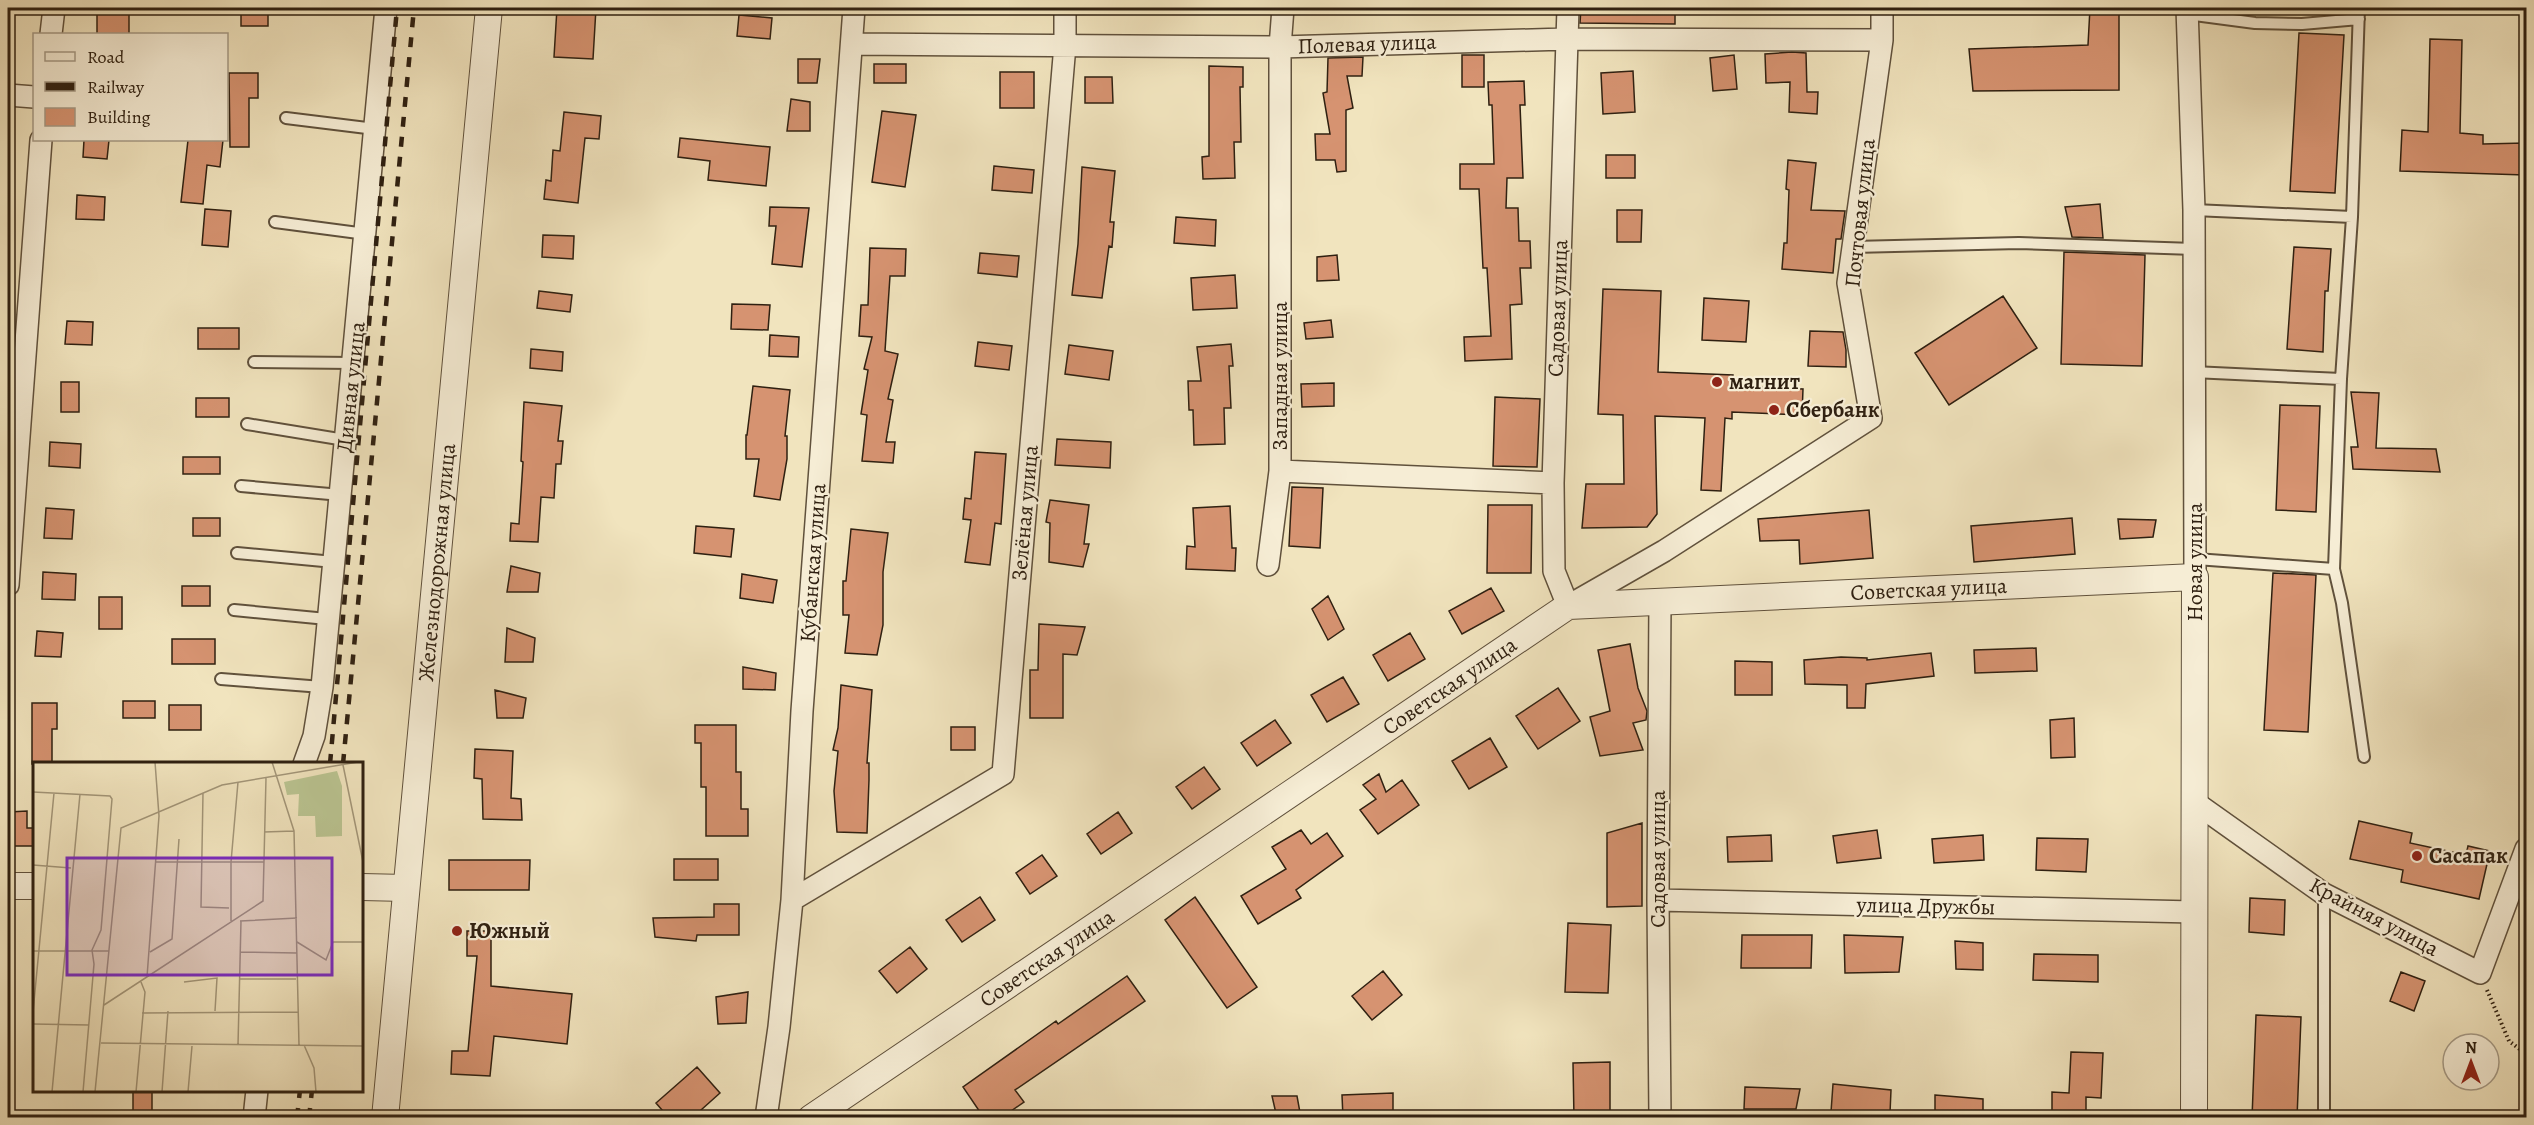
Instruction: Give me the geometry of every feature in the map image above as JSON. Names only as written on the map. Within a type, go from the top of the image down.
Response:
[{"type":"street","points":[[51,33],[54,8]]},
{"type":"street","name":"Дивная улица","points":[[305,762],[314,736],[322,687],[386,8]]},
{"type":"street","name":"Железнодорожная улица","points":[[385,1118],[489,8]]},
{"type":"street","name":"Кубанская улица","points":[[766,1118],[779,1027],[792,900],[802,711],[854,8]]},
{"type":"street","name":"Зелёная улица","points":[[792,900],[1003,774],[1065,45],[1065,8]]},
{"type":"street","name":"Западная улица","points":[[1283,8],[1280,47],[1280,471],[1553,483]]},
{"type":"street","name":"Садовая улица","points":[[1568,8],[1565,39],[1553,483],[1554,571],[1568,606]]},
{"type":"street","name":"Почтовая улица","points":[[1568,606],[1664,551],[1871,418],[1848,283],[1882,40],[1882,8]]},
{"type":"street","name":"Новая улица","points":[[2187,11],[2194,210],[2193,372],[2196,568],[2193,801],[2194,1118]]},
{"type":"street","name":"Полевая улица","points":[[852,44],[1280,47],[1565,39],[1882,40]]},
{"type":"street","points":[[8,95],[33,97]]},
{"type":"street","points":[[8,585],[41,141]]},
{"type":"street","points":[[1268,565],[1280,471]]},
{"type":"street","name":"Советская улица","points":[[811,1118],[1568,606],[2196,568]]},
{"type":"street","name":"Садовая улица","points":[[1659,1118],[1660,602]]},
{"type":"street","name":"Крайняя улица","points":[[2193,801],[2324,894],[2480,973]]},
{"type":"street","points":[[2480,973],[2526,849]]},
{"type":"street","points":[[8,886],[33,886]]},
{"type":"street","points":[[363,887],[405,888]]},
{"type":"street","name":"улица Дружбы","points":[[1658,900],[2194,912]]},
{"type":"street","points":[[254,1118],[257,1092]]},
{"type":"lane","points":[[2187,11],[2255,23],[2278,24],[2302,24],[2359,13],[2352,217],[2334,569],[2342,603],[2364,757]]},
{"type":"lane","points":[[286,118],[375,129]]},
{"type":"lane","points":[[2194,210],[2352,217]]},
{"type":"lane","points":[[275,222],[366,234]]},
{"type":"lane","points":[[1853,247],[2019,243],[2193,249]]},
{"type":"lane","points":[[254,362],[353,363]]},
{"type":"lane","points":[[2193,372],[2342,379]]},
{"type":"lane","points":[[247,423],[345,440]]},
{"type":"lane","points":[[241,486],[341,495]]},
{"type":"lane","points":[[237,553],[334,562]]},
{"type":"lane","points":[[2196,568],[2334,569]]},
{"type":"lane","points":[[234,610],[327,619]]},
{"type":"lane","points":[[221,679],[322,687]]},
{"type":"lane","points":[[2324,894],[2324,1118]]},
{"type":"path","points":[[2480,973],[2509,1041],[2526,1054]]},
{"type":"building","points":[[241,8],[268,8],[268,26],[241,26]]},
{"type":"building","points":[[557,8],[596,8],[593,59],[554,57]]},
{"type":"building","points":[[1581,8],[1675,8],[1675,24],[1580,23]]},
{"type":"building","points":[[2090,8],[2119,8],[2119,90],[1973,91],[1969,49],[2088,45]]},
{"type":"building","points":[[97,14],[129,14],[129,33],[97,33]]},
{"type":"building","points":[[739,15],[772,18],[770,39],[737,36]]},
{"type":"building","points":[[2299,33],[2344,35],[2335,193],[2290,191]]},
{"type":"building","points":[[2430,39],[2462,40],[2460,133],[2483,135],[2483,144],[2525,143],[2525,175],[2400,171],[2402,130],[2428,132]]},
{"type":"building","points":[[1806,53],[1807,92],[1818,92],[1817,114],[1789,112],[1790,82],[1766,83],[1765,54]]},
{"type":"building","points":[[1462,55],[1484,55],[1484,87],[1462,87]]},
{"type":"building","points":[[1734,55],[1737,89],[1713,91],[1710,58]]},
{"type":"building","points":[[1363,57],[1362,76],[1347,76],[1353,108],[1346,110],[1346,171],[1337,172],[1335,160],[1316,160],[1315,134],[1330,134],[1323,93],[1327,92],[1328,58]]},
{"type":"building","points":[[798,59],[820,59],[817,83],[798,83]]},
{"type":"building","points":[[874,64],[906,64],[906,83],[874,83]]},
{"type":"building","points":[[1209,66],[1243,67],[1243,87],[1240,87],[1241,142],[1234,142],[1235,178],[1203,179],[1202,157],[1209,156]]},
{"type":"building","points":[[1633,71],[1635,112],[1603,114],[1601,73]]},
{"type":"building","points":[[1000,72],[1034,72],[1034,108],[1000,108]]},
{"type":"building","points":[[229,73],[258,73],[258,98],[249,98],[249,147],[230,147]]},
{"type":"building","points":[[1085,77],[1112,77],[1113,103],[1085,103]]},
{"type":"building","points":[[1524,81],[1525,105],[1520,105],[1523,178],[1507,178],[1506,208],[1518,208],[1519,241],[1530,241],[1531,268],[1520,268],[1522,304],[1510,305],[1512,359],[1465,361],[1464,337],[1491,336],[1487,268],[1483,268],[1479,189],[1460,189],[1460,164],[1494,164],[1492,105],[1489,105],[1488,82]]},
{"type":"building","points":[[791,99],[810,102],[810,131],[787,131]]},
{"type":"building","points":[[882,111],[916,115],[905,187],[872,182]]},
{"type":"building","points":[[564,112],[601,116],[599,139],[585,138],[578,203],[544,199],[546,180],[551,181],[553,150],[560,151]]},
{"type":"building","points":[[680,138],[770,147],[766,186],[708,180],[710,161],[678,157]]},
{"type":"building","points":[[84,141],[109,141],[107,159],[83,157]]},
{"type":"building","points":[[188,141],[223,141],[220,167],[207,165],[203,204],[181,202]]},
{"type":"building","points":[[1606,155],[1635,155],[1635,178],[1606,178]]},
{"type":"building","points":[[1788,160],[1816,163],[1811,210],[1845,211],[1841,239],[1836,239],[1833,273],[1782,269],[1784,243],[1787,243]]},
{"type":"building","points":[[994,166],[1034,170],[1032,193],[992,190]]},
{"type":"building","points":[[1082,167],[1115,171],[1110,222],[1114,222],[1112,247],[1109,246],[1102,298],[1072,295],[1078,244]]},
{"type":"building","points":[[77,195],[105,197],[104,220],[76,219]]},
{"type":"building","points":[[2100,204],[2103,238],[2072,237],[2065,207]]},
{"type":"building","points":[[770,207],[809,208],[802,267],[772,264],[776,226],[769,226]]},
{"type":"building","points":[[205,209],[231,211],[228,247],[202,245]]},
{"type":"building","points":[[1617,210],[1642,210],[1641,242],[1617,242]]},
{"type":"building","points":[[1176,217],[1216,220],[1215,246],[1174,243]]},
{"type":"building","points":[[543,235],[574,236],[573,259],[542,257]]},
{"type":"building","points":[[2294,247],[2331,249],[2328,291],[2325,291],[2323,352],[2287,349]]},
{"type":"building","points":[[870,248],[906,249],[905,276],[890,276],[885,351],[898,354],[888,399],[893,400],[886,442],[895,442],[893,463],[862,461],[867,415],[861,414],[868,370],[864,369],[872,337],[859,336],[861,305],[868,305]]},
{"type":"building","points":[[2064,252],[2145,255],[2142,366],[2061,364]]},
{"type":"building","points":[[980,253],[1019,256],[1017,277],[978,273]]},
{"type":"building","points":[[1337,255],[1339,280],[1317,281],[1317,257]]},
{"type":"building","points":[[1235,275],[1237,308],[1193,310],[1191,278]]},
{"type":"building","points":[[1603,289],[1661,291],[1658,372],[1733,375],[1733,386],[1803,389],[1802,415],[1732,412],[1732,419],[1725,418],[1721,491],[1701,490],[1705,418],[1655,416],[1657,514],[1647,527],[1582,528],[1586,484],[1624,484],[1623,415],[1598,414]]},
{"type":"building","points":[[539,291],[572,295],[570,312],[537,308]]},
{"type":"building","points":[[2003,296],[2037,348],[1949,405],[1915,353]]},
{"type":"building","points":[[1704,298],[1749,301],[1746,342],[1702,340]]},
{"type":"building","points":[[732,304],[770,305],[768,330],[731,329]]},
{"type":"building","points":[[1331,320],[1333,337],[1306,339],[1304,323]]},
{"type":"building","points":[[67,321],[93,322],[92,345],[65,344]]},
{"type":"building","points":[[198,328],[239,328],[239,349],[198,349]]},
{"type":"building","points":[[1810,331],[1843,332],[1846,367],[1808,366]]},
{"type":"building","points":[[770,335],[799,337],[798,357],[769,356]]},
{"type":"building","points":[[978,342],[1012,346],[1009,370],[975,366]]},
{"type":"building","points":[[1231,344],[1233,366],[1229,366],[1231,408],[1224,408],[1225,444],[1194,445],[1193,410],[1189,410],[1188,381],[1201,381],[1197,347]]},
{"type":"building","points":[[1069,345],[1113,351],[1109,380],[1065,374]]},
{"type":"building","points":[[531,349],[563,352],[562,371],[530,368]]},
{"type":"building","points":[[61,382],[79,382],[79,412],[61,412]]},
{"type":"building","points":[[1334,383],[1334,406],[1302,407],[1301,384]]},
{"type":"building","points":[[753,386],[790,390],[785,436],[787,436],[787,459],[780,500],[754,496],[759,459],[746,459],[746,435]]},
{"type":"building","points":[[2351,392],[2379,393],[2376,448],[2436,449],[2440,472],[2353,469],[2351,447],[2358,447]]},
{"type":"building","points":[[1495,397],[1540,399],[1537,467],[1493,466]]},
{"type":"building","points":[[196,398],[229,398],[229,417],[196,417]]},
{"type":"building","points":[[524,402],[562,406],[558,441],[563,441],[561,464],[556,464],[554,498],[541,497],[538,542],[510,541],[511,523],[519,524]]},
{"type":"building","points":[[2280,405],[2320,406],[2316,512],[2276,510]]},
{"type":"building","points":[[1057,439],[1111,442],[1110,468],[1055,465]]},
{"type":"building","points":[[50,442],[81,444],[80,468],[49,466]]},
{"type":"building","points":[[975,452],[1006,454],[1001,524],[995,523],[990,565],[965,562],[971,520],[963,519],[965,498],[971,499]]},
{"type":"building","points":[[183,457],[220,457],[220,474],[183,474]]},
{"type":"building","points":[[1292,487],[1323,488],[1320,548],[1289,546]]},
{"type":"building","points":[[1050,500],[1089,505],[1084,544],[1089,544],[1083,567],[1049,562],[1050,523],[1046,522]]},
{"type":"building","points":[[1488,505],[1532,505],[1531,573],[1487,573]]},
{"type":"building","points":[[1230,506],[1232,548],[1236,548],[1235,571],[1186,569],[1187,546],[1195,547],[1193,508]]},
{"type":"building","points":[[46,508],[74,510],[72,539],[44,538]]},
{"type":"building","points":[[1869,510],[1873,558],[1800,564],[1799,540],[1760,541],[1758,519]]},
{"type":"building","points":[[193,518],[220,518],[220,536],[193,536]]},
{"type":"building","points":[[2072,518],[2075,554],[1974,562],[1971,526]]},
{"type":"building","points":[[2118,519],[2156,520],[2153,537],[2120,539]]},
{"type":"building","points":[[696,526],[734,529],[731,557],[694,553]]},
{"type":"building","points":[[851,529],[888,533],[883,572],[883,625],[877,655],[845,653],[849,615],[843,615],[843,581],[846,581]]},
{"type":"building","points":[[511,566],[540,573],[538,592],[507,592]]},
{"type":"building","points":[[43,572],[76,574],[75,600],[42,599]]},
{"type":"building","points":[[2273,573],[2316,575],[2308,732],[2264,730]]},
{"type":"building","points":[[742,574],[777,580],[773,603],[740,598]]},
{"type":"building","points":[[182,586],[210,586],[210,606],[182,606]]},
{"type":"building","points":[[1491,588],[1504,611],[1462,634],[1449,611]]},
{"type":"building","points":[[1328,596],[1344,629],[1328,640],[1312,609]]},
{"type":"building","points":[[99,597],[122,597],[122,629],[99,629]]},
{"type":"building","points":[[1039,624],[1085,627],[1077,655],[1063,654],[1063,718],[1030,718],[1030,670],[1038,670]]},
{"type":"building","points":[[507,628],[535,638],[533,662],[505,662]]},
{"type":"building","points":[[37,631],[63,633],[61,657],[35,656]]},
{"type":"building","points":[[1410,633],[1425,659],[1388,681],[1373,655]]},
{"type":"building","points":[[172,639],[215,639],[215,664],[172,664]]},
{"type":"building","points":[[1630,644],[1638,688],[1647,711],[1646,720],[1633,723],[1643,750],[1600,756],[1590,717],[1610,711],[1598,650]]},
{"type":"building","points":[[2036,648],[2037,671],[1975,673],[1974,650]]},
{"type":"building","points":[[1931,653],[1934,676],[1866,684],[1865,708],[1847,708],[1847,685],[1805,684],[1804,660],[1841,657],[1867,658],[1867,660]]},
{"type":"building","points":[[1735,661],[1772,662],[1772,695],[1735,695]]},
{"type":"building","points":[[743,667],[776,673],[775,690],[743,689]]},
{"type":"building","points":[[1343,677],[1359,704],[1327,722],[1311,695]]},
{"type":"building","points":[[841,685],[872,690],[867,763],[869,763],[869,780],[867,833],[837,832],[834,791],[838,751],[833,750],[838,728]]},
{"type":"building","points":[[1558,688],[1580,721],[1538,749],[1516,716]]},
{"type":"building","points":[[495,690],[526,698],[523,718],[497,718]]},
{"type":"building","points":[[123,701],[155,701],[155,718],[123,718]]},
{"type":"building","points":[[32,703],[57,703],[57,729],[52,729],[52,762],[33,762],[32,764]]},
{"type":"building","points":[[169,705],[201,705],[201,730],[169,730]]},
{"type":"building","points":[[2074,718],[2075,757],[2051,758],[2050,720]]},
{"type":"building","points":[[1275,720],[1291,743],[1257,766],[1241,743]]},
{"type":"building","points":[[695,725],[736,725],[736,772],[741,772],[741,809],[748,809],[748,836],[706,836],[706,787],[701,787],[701,743],[695,743]]},
{"type":"building","points":[[951,727],[975,727],[975,750],[951,750]]},
{"type":"building","points":[[1490,738],[1507,767],[1469,789],[1452,761]]},
{"type":"building","points":[[475,749],[513,751],[511,798],[521,799],[522,820],[483,819],[482,779],[474,778]]},
{"type":"building","points":[[1204,767],[1220,789],[1192,809],[1176,787]]},
{"type":"building","points":[[1379,774],[1386,792],[1402,780],[1419,805],[1378,834],[1360,810],[1376,799],[1363,785]]},
{"type":"building","points":[[27,811],[27,828],[33,828],[33,846],[10,846],[9,812]]},
{"type":"building","points":[[1118,812],[1132,833],[1101,854],[1087,834]]},
{"type":"building","points":[[2359,821],[2412,833],[2410,843],[2466,855],[2468,846],[2490,851],[2479,899],[2401,882],[2403,870],[2350,859]]},
{"type":"building","points":[[1642,823],[1642,906],[1607,907],[1607,833]]},
{"type":"building","points":[[1301,830],[1311,844],[1327,833],[1343,856],[1296,890],[1301,898],[1258,924],[1241,896],[1286,869],[1272,847]]},
{"type":"building","points":[[1877,830],[1881,858],[1837,863],[1833,836]]},
{"type":"building","points":[[1771,835],[1772,861],[1728,862],[1727,837]]},
{"type":"building","points":[[1983,835],[1984,860],[1934,863],[1932,839]]},
{"type":"building","points":[[2037,838],[2088,839],[2086,872],[2036,870]]},
{"type":"building","points":[[1042,855],[1057,876],[1030,894],[1016,873]]},
{"type":"building","points":[[674,859],[718,859],[718,880],[674,880]]},
{"type":"building","points":[[449,860],[530,860],[529,890],[449,890]]},
{"type":"building","points":[[980,897],[995,920],[962,942],[946,920]]},
{"type":"building","points":[[1195,897],[1257,987],[1227,1008],[1165,920]]},
{"type":"building","points":[[2250,898],[2285,900],[2284,935],[2249,932]]},
{"type":"building","points":[[714,904],[739,904],[739,935],[697,935],[696,941],[655,937],[653,918],[714,917]]},
{"type":"building","points":[[1568,923],[1611,925],[1608,993],[1565,992]]},
{"type":"building","points":[[467,931],[491,931],[491,986],[572,994],[567,1044],[494,1036],[490,1076],[451,1074],[452,1051],[468,1051],[477,956],[467,956]]},
{"type":"building","points":[[1742,935],[1812,935],[1811,968],[1741,968]]},
{"type":"building","points":[[1844,935],[1903,937],[1899,972],[1845,973]]},
{"type":"building","points":[[1955,941],[1983,943],[1983,970],[1956,969]]},
{"type":"building","points":[[910,947],[927,969],[897,993],[879,971]]},
{"type":"building","points":[[2034,954],[2098,955],[2098,982],[2033,980]]},
{"type":"building","points":[[1383,971],[1402,995],[1372,1020],[1352,996]]},
{"type":"building","points":[[2401,972],[2425,981],[2414,1011],[2390,1001]]},
{"type":"building","points":[[1127,976],[1145,1001],[1015,1090],[1024,1102],[1001,1118],[984,1118],[963,1087],[1056,1021],[1058,1024]]},
{"type":"building","points":[[748,992],[746,1023],[718,1024],[716,997]]},
{"type":"building","points":[[2256,1015],[2301,1017],[2297,1118],[2252,1118]]},
{"type":"building","points":[[2071,1052],[2103,1053],[2101,1098],[2086,1097],[2086,1118],[2052,1118],[2052,1092],[2069,1093]]},
{"type":"building","points":[[1610,1062],[1610,1118],[1574,1118],[1573,1063]]},
{"type":"building","points":[[697,1067],[720,1093],[692,1118],[669,1118],[656,1103]]},
{"type":"building","points":[[1833,1084],[1891,1090],[1890,1113],[1831,1112]]},
{"type":"building","points":[[1745,1087],[1800,1089],[1796,1109],[1744,1109]]},
{"type":"building","points":[[133,1092],[152,1092],[152,1118],[133,1118]]},
{"type":"building","points":[[1393,1093],[1393,1118],[1343,1118],[1342,1095]]},
{"type":"building","points":[[1935,1095],[1983,1099],[1983,1118],[1935,1118]]},
{"type":"building","points":[[1272,1096],[1297,1096],[1301,1118],[1277,1118]]},
{"type":"railway","points":[[330,762],[397,8]]},
{"type":"railway","points":[[343,762],[414,8]]},
{"type":"railway","points":[[297,1118],[300,1092]]},
{"type":"railway","points":[[309,1118],[312,1092]]},
{"type":"place","name":"магнит","points":[[1717,382]]},
{"type":"place","name":"Сбербанк","points":[[1774,410]]},
{"type":"place","name":"Сасапак","points":[[2417,856]]},
{"type":"place","name":"Южный","points":[[457,931]]}]
